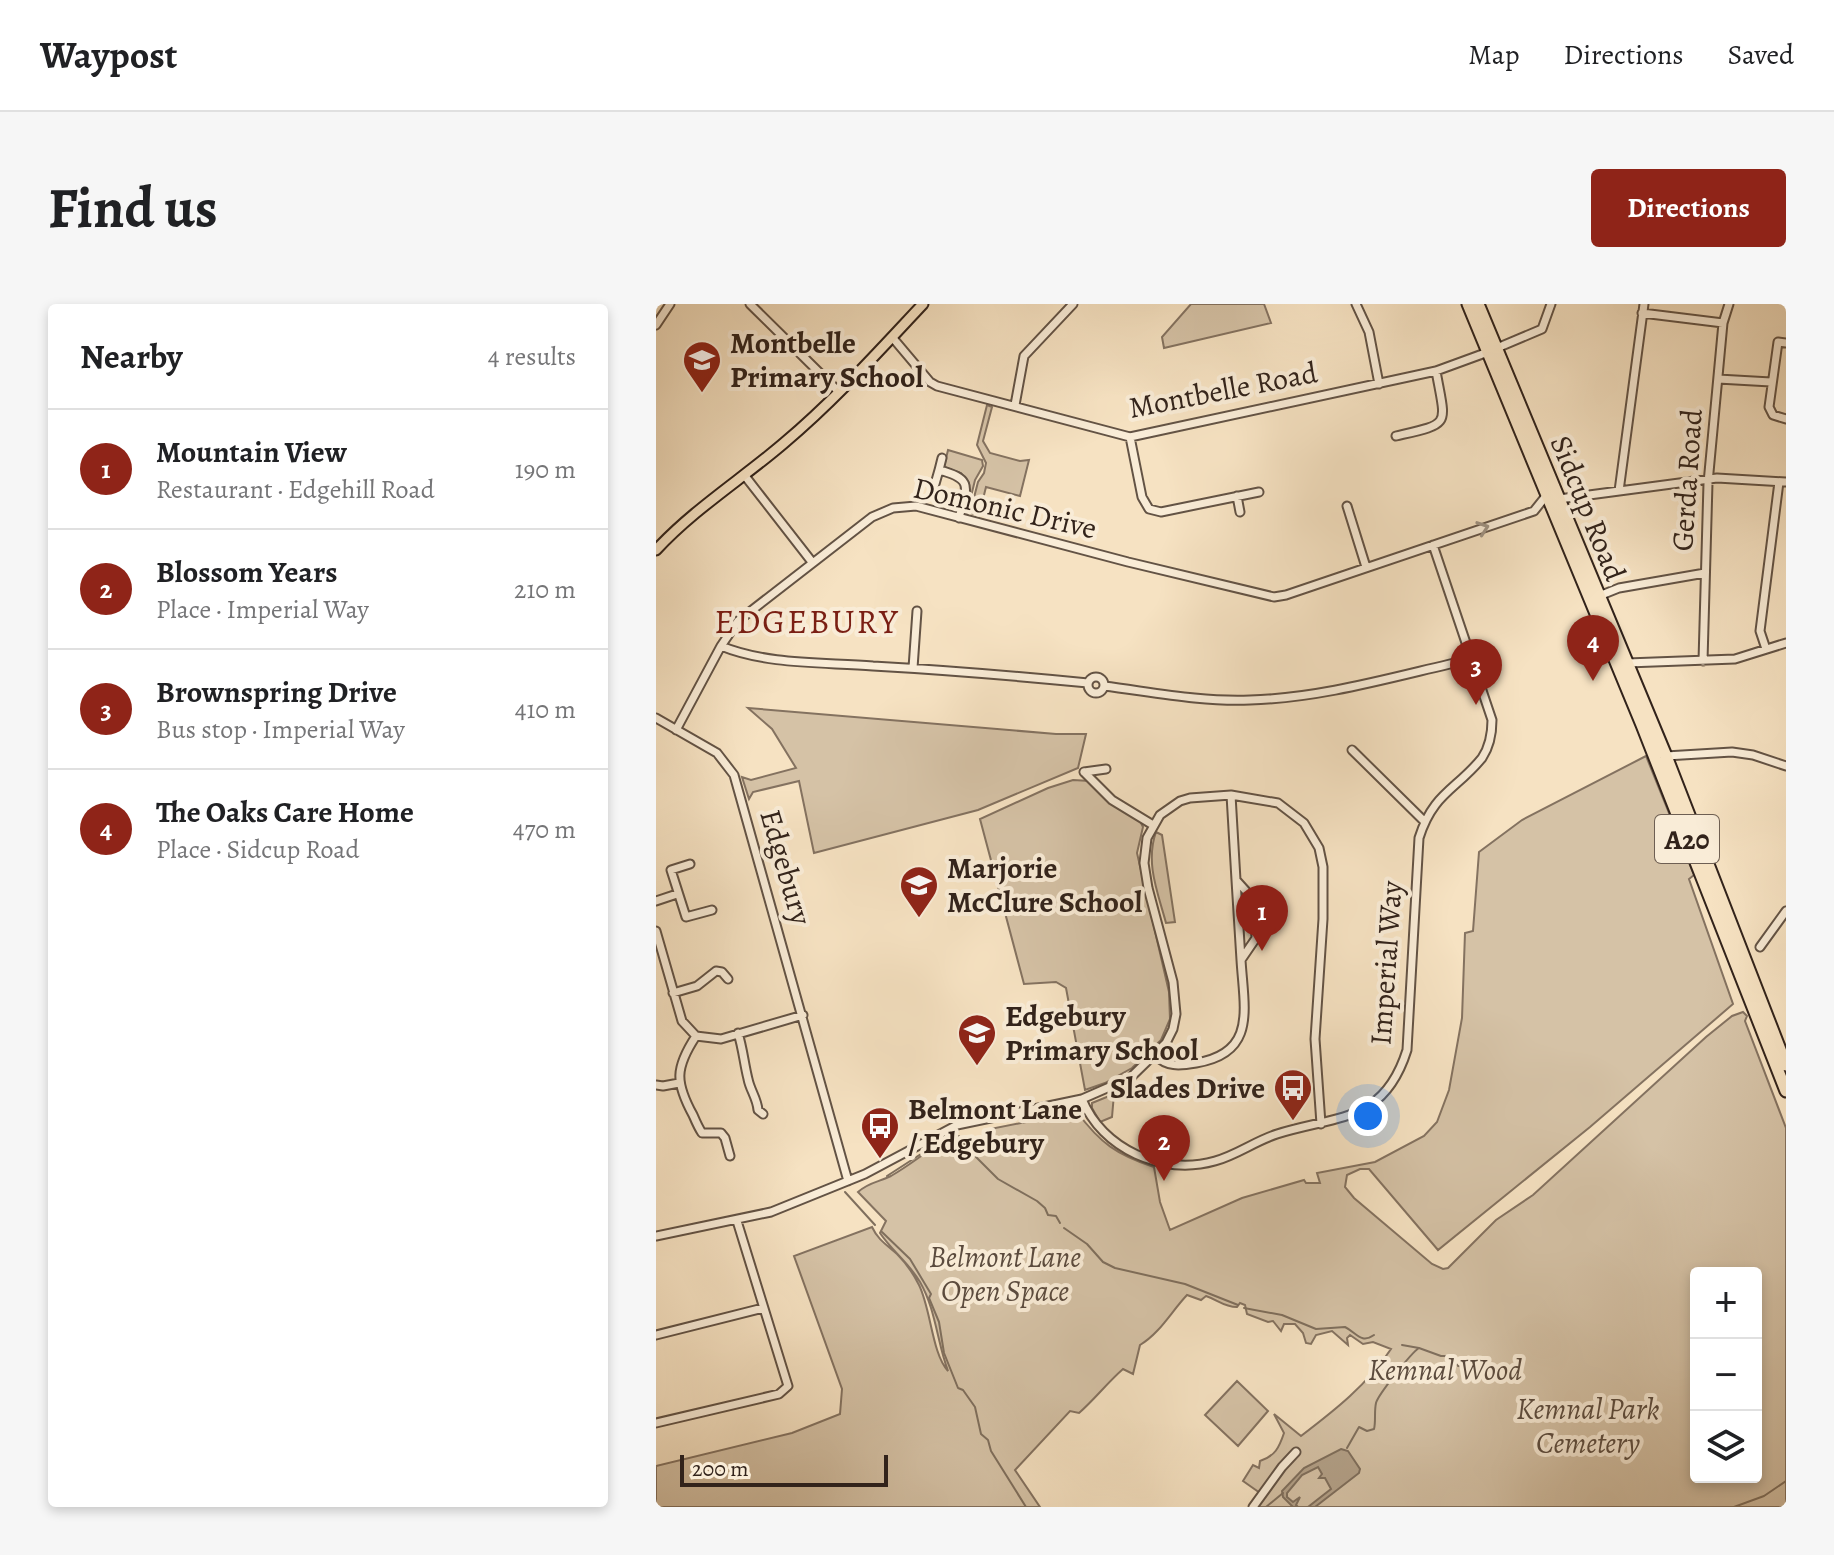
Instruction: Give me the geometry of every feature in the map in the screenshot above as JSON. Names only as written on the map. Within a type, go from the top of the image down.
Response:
[{"type":"highway","name":"Sidcup Road","points":[[1468,304],[1599,596],[1666,756],[1786,1065]]},
{"type":"highway","name":"Sidcup Road","points":[[1478,304],[1488,352]]},
{"type":"highway","name":"Sidcup Road","points":[[1553,497],[1786,1091]]},
{"type":"main road","points":[[656,550],[683,523],[745,476],[839,392],[923,304]]},
{"type":"street","points":[[656,325],[670,304]]},
{"type":"street","points":[[750,304],[839,392]]},
{"type":"street","points":[[760,313],[768,304]]},
{"type":"street","points":[[1015,405],[1024,356],[1073,304]]},
{"type":"street","points":[[1356,304],[1369,332],[1379,384]]},
{"type":"street","name":"Montbelle Road","points":[[892,337],[930,382],[1130,437],[1436,371],[1542,329],[1551,304]]},
{"type":"street","points":[[1619,491],[1644,304]]},
{"type":"street","name":"Gerda Road","points":[[1703,661],[1708,479],[1723,323],[1729,304]]},
{"type":"street","points":[[1642,313],[1723,323]]},
{"type":"street","points":[[1786,343],[1778,342],[1770,411],[1786,419]]},
{"type":"street","points":[[1396,436],[1435,427],[1441,422],[1444,414],[1436,371]]},
{"type":"street","points":[[1718,379],[1771,382]]},
{"type":"street","points":[[1130,437],[1142,497],[1149,509],[1161,512],[1259,492]]},
{"type":"street","points":[[935,484],[942,458]]},
{"type":"street","points":[[939,470],[958,476],[965,483],[967,490],[959,518]]},
{"type":"street","points":[[745,476],[812,562]]},
{"type":"street","points":[[1553,497],[1708,479],[1783,482],[1760,631],[1766,649]]},
{"type":"street","points":[[1237,496],[1240,512]]},
{"type":"street","name":"Domonic Drive","points":[[676,730],[721,646],[738,621],[872,517],[893,508],[916,506],[1274,597],[1534,511],[1553,497]]},
{"type":"street","points":[[1347,506],[1366,567]]},
{"type":"street","name":"Imperial Way","points":[[1082,1099],[1093,1123],[1109,1139],[1143,1157],[1168,1163],[1199,1164],[1218,1161],[1275,1134],[1348,1117],[1374,1102],[1393,1082],[1407,1050],[1419,838],[1424,821],[1439,798],[1482,758],[1490,739],[1492,720],[1433,545]]},
{"type":"street","points":[[1599,596],[1619,588],[1705,573]]},
{"type":"street","points":[[913,668],[917,611]]},
{"type":"street","points":[[1627,663],[1735,659],[1786,643]]},
{"type":"street","points":[[721,646],[792,660],[1088,683],[1088,688],[1095,693],[1104,686],[1216,700],[1310,694],[1472,659]]},
{"type":"street","name":"Edgebury","points":[[656,718],[717,753],[734,775],[848,1181]]},
{"type":"street","points":[[1352,750],[1424,821]]},
{"type":"street","points":[[1666,756],[1732,752],[1786,766]]},
{"type":"street","points":[[1671,770],[1682,757]]},
{"type":"street","points":[[1106,769],[1084,772],[1112,800],[1153,825]]},
{"type":"street","points":[[1155,1055],[1163,1063],[1186,1065],[1219,1058],[1233,1048],[1241,1032],[1241,960],[1231,795]]},
{"type":"street","points":[[656,1236],[737,1221],[799,1203],[897,1158],[957,1125],[1082,1099],[1130,1078],[1155,1055],[1173,1029],[1176,996],[1144,863],[1147,838],[1160,815],[1180,801],[1202,796],[1231,795],[1267,800],[1287,809],[1311,831],[1322,856],[1323,919],[1315,1039],[1321,1124]]},
{"type":"street","points":[[690,864],[671,870],[686,917],[712,910]]},
{"type":"street","points":[[1236,880],[1254,900],[1256,938],[1241,960]]},
{"type":"street","points":[[656,901],[677,894]]},
{"type":"street","points":[[1760,947],[1786,911]]},
{"type":"street","points":[[656,931],[660,957],[682,1021],[696,1036],[712,1039],[803,1015]]},
{"type":"street","points":[[673,993],[697,986],[716,971],[722,972],[728,979]]},
{"type":"street","points":[[738,1033],[746,1057],[747,1075],[761,1112],[749,1117]]},
{"type":"street","points":[[696,1036],[681,1062],[679,1083],[682,1095],[698,1128],[706,1135],[721,1133],[730,1156]]},
{"type":"street","points":[[817,1067],[829,1064]]},
{"type":"street","points":[[656,1085],[679,1083]]},
{"type":"street","points":[[656,1423],[784,1391],[788,1381],[737,1221]]},
{"type":"street","points":[[656,1335],[763,1308]]},
{"type":"street","points":[[1253,1507],[1296,1452]]},
{"type":"green space","points":[[1191,304],[1264,304],[1271,323],[1164,348],[1162,337]]},
{"type":"green space","points":[[987,405],[992,407],[983,441],[990,453],[1020,461],[1029,460],[1020,496],[986,487],[979,515],[970,513],[986,463],[977,445]]},
{"type":"green space","points":[[948,450],[982,460],[983,466],[975,480],[967,513],[963,512],[969,483],[961,473],[944,467]]},
{"type":"green space","points":[[748,708],[1086,734],[1078,768],[978,810],[814,853],[799,781],[753,792],[749,799],[742,777],[751,780],[796,768],[772,729]]},
{"type":"green space","points":[[1646,756],[1694,875],[1689,879],[1733,1004],[1590,1127],[1438,1250],[1369,1169],[1347,1175],[1345,1187],[1432,1264],[1448,1268],[1496,1220],[1533,1195],[1706,1037],[1732,1016],[1743,1012],[1786,1128],[1786,1507],[1251,1507],[1260,1493],[1243,1481],[1253,1465],[1259,1468],[1260,1461],[1276,1451],[1284,1433],[1274,1414],[1301,1436],[1361,1385],[1391,1349],[1373,1342],[1363,1344],[1350,1335],[1348,1345],[1332,1331],[1316,1335],[1311,1344],[1306,1343],[1303,1333],[1295,1324],[1284,1324],[1281,1331],[1273,1321],[1247,1314],[1245,1305],[1240,1303],[1232,1307],[1206,1296],[1201,1300],[1187,1295],[1140,1345],[1133,1374],[1123,1369],[1079,1413],[1070,1411],[1015,1470],[1040,1507],[656,1507],[656,1466],[792,1433],[840,1414],[842,1389],[794,1256],[872,1227],[903,1261],[919,1285],[938,1354],[948,1371],[930,1304],[920,1282],[911,1269],[880,1233],[886,1221],[858,1192],[891,1176],[955,1135],[963,1142],[971,1140],[982,1151],[985,1130],[1077,1112],[1110,1147],[1154,1167],[1160,1202],[1170,1230],[1242,1198],[1304,1180],[1306,1183],[1320,1183],[1317,1173],[1375,1162],[1424,1136],[1437,1122],[1449,1090],[1462,1018],[1465,933],[1473,931],[1479,852],[1522,820]]},
{"type":"green space","points":[[1073,780],[1090,781],[1110,802],[1140,821],[1143,827],[1137,853],[1169,992],[1170,1019],[1161,1040],[1132,1068],[1085,1090],[1066,988],[1056,982],[1024,984],[980,819]]},
{"type":"green space","points":[[1156,832],[1162,835],[1175,922],[1166,923],[1154,878],[1152,855]]},
{"type":"green space","points":[[1114,1094],[1112,1117],[1100,1122],[1092,1103]]},
{"type":"green space","points":[[1237,1381],[1268,1411],[1238,1446],[1205,1415]]},
{"type":"shaded area","points":[[1341,1449],[1348,1451],[1360,1469],[1359,1473],[1315,1507],[1308,1507],[1331,1489],[1325,1478],[1319,1478],[1322,1474],[1318,1467],[1302,1475],[1287,1493],[1293,1502],[1300,1497],[1298,1507],[1293,1507],[1283,1497],[1282,1491],[1304,1468]]},
{"type":"waterway","points":[[887,1176],[921,1154],[959,1136],[998,1179],[1037,1201],[1048,1215],[1056,1216],[1060,1223]]},
{"type":"waterway","points":[[845,1192],[875,1225]]},
{"type":"waterway","points":[[1064,1228],[1087,1244],[1103,1262],[1115,1268],[1185,1284],[1238,1305]]},
{"type":"waterway","points":[[882,1232],[910,1259],[931,1294],[929,1298],[939,1322],[944,1353],[958,1388],[975,1407],[981,1434],[988,1440],[991,1451],[1026,1507]]},
{"type":"waterway","points":[[1244,1308],[1282,1315],[1316,1329],[1345,1327],[1362,1338],[1374,1335]]},
{"type":"waterway","points":[[1402,1345],[1419,1348]]},
{"type":"waterway","points":[[1347,1448],[1359,1427],[1367,1431],[1374,1429],[1378,1399],[1402,1365],[1419,1348],[1441,1356],[1451,1356],[1458,1366],[1491,1369]]},
{"type":"waterway","points":[[1734,1507],[1764,1496],[1786,1481]]},
{"type":"waterway","points":[[1266,1507],[1283,1493]]},
{"type":"place","name":"Montbelle Primary School","points":[[702,394]]},
{"type":"place","name":"The Oaks Care Home","points":[[1593,681]]},
{"type":"place","name":"Brownspring Drive","points":[[1476,705]]},
{"type":"place","name":"Marjorie McClure School","points":[[919,919]]},
{"type":"place","name":"Mountain View","points":[[1262,951]]},
{"type":"place","name":"Edgebury Primary School","points":[[977,1067]]},
{"type":"place","name":"Slades Drive","points":[[1293,1122]]},
{"type":"place","name":"Belmont Lane / Edgebury","points":[[880,1160]]},
{"type":"place","name":"Blossom Years","points":[[1164,1181]]},
{"type":"district","name":"EDGEBURY","points":[[807,621]]},
{"type":"park label","name":"Belmont Lane Open Space","points":[[1005,1274]]},
{"type":"park label","name":"Kemnal Wood","points":[[1445,1370]]},
{"type":"park label","name":"Kemnal Park Cemetery","points":[[1588,1426]]}]
